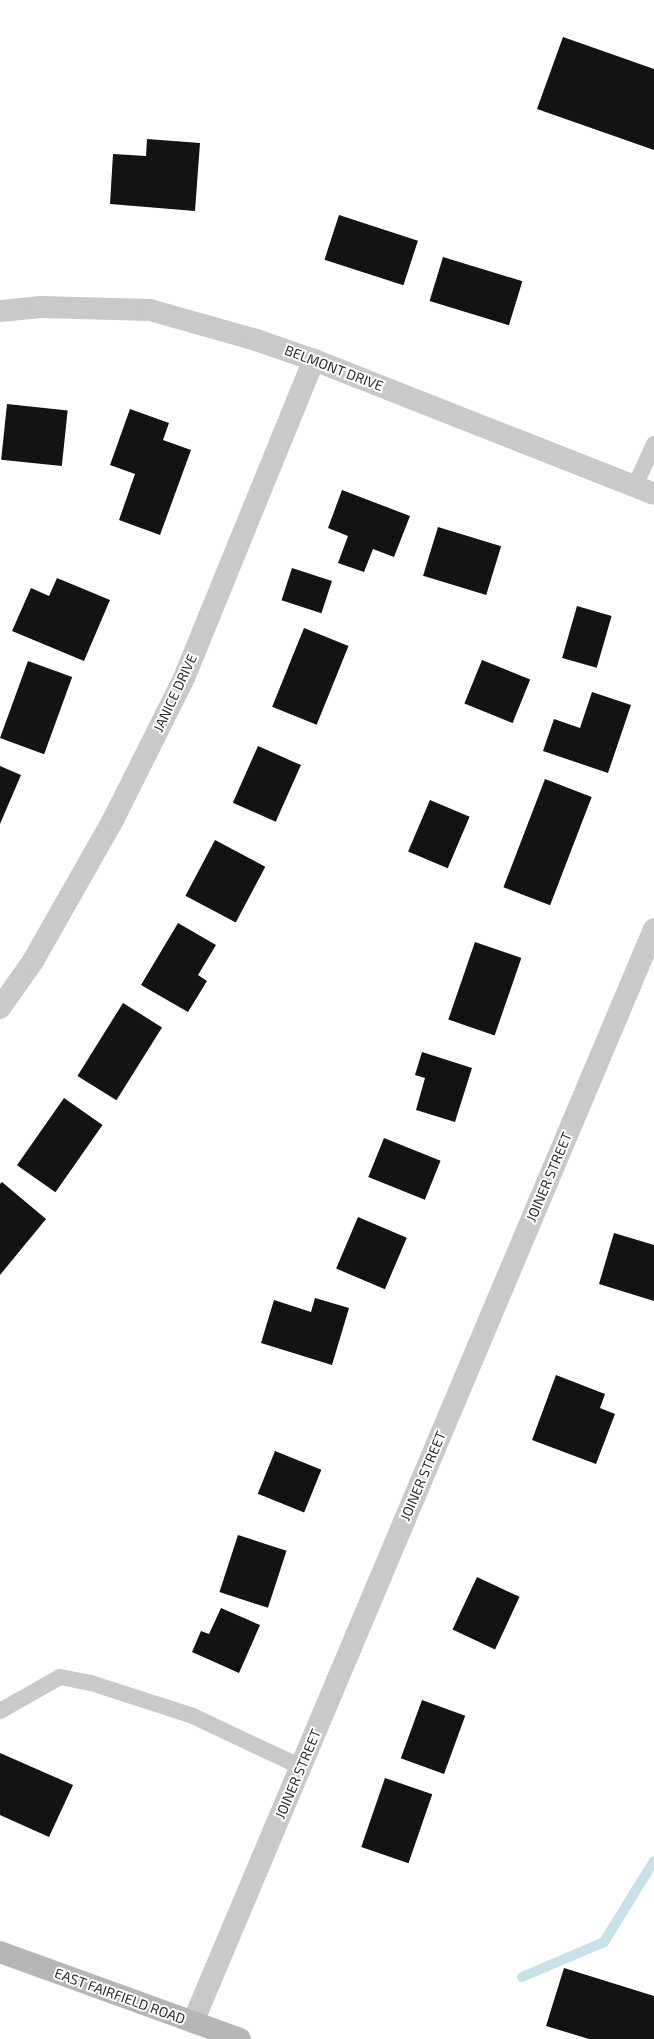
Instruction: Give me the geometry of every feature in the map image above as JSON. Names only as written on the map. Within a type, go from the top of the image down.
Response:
[{"type":"main road","name":"EAST FAIRFIELD ROAD","points":[[0,1952],[240,2039]]},
{"type":"street","name":"BELMONT DRIVE","points":[[0,311],[41,307],[150,310],[256,340],[314,360],[644,490]]},
{"type":"street","name":"JANICE DRIVE","points":[[0,1008],[33,960],[113,820],[184,678],[314,360]]},
{"type":"street","name":"JOINER STREET","points":[[193,2022],[654,929]]},
{"type":"lane","points":[[644,490],[654,444]]},
{"type":"lane","points":[[0,1711],[60,1677],[91,1683],[193,1716],[301,1767]]},
{"type":"building","points":[[563,37],[654,69],[654,150],[537,109]]},
{"type":"building","points":[[147,139],[200,143],[195,211],[110,204],[113,154],[146,156]]},
{"type":"building","points":[[339,215],[418,241],[403,285],[324,260]]},
{"type":"building","points":[[443,257],[522,281],[509,325],[430,301]]},
{"type":"building","points":[[7,404],[68,410],[62,466],[1,460]]},
{"type":"building","points":[[130,409],[169,423],[163,440],[191,450],[160,535],[119,520],[135,474],[110,465]]},
{"type":"building","points":[[342,490],[410,516],[394,557],[373,549],[364,572],[338,563],[348,536],[328,528]]},
{"type":"building","points":[[438,527],[501,546],[486,595],[423,576]]},
{"type":"building","points":[[292,568],[332,581],[321,613],[281,600]]},
{"type":"building","points":[[57,578],[110,600],[84,661],[12,631],[31,588],[49,596]]},
{"type":"building","points":[[577,606],[612,616],[597,668],[562,658]]},
{"type":"building","points":[[304,628],[349,646],[317,725],[272,707]]},
{"type":"building","points":[[482,660],[530,679],[513,723],[464,704]]},
{"type":"building","points":[[28,661],[72,677],[44,754],[0,738]]},
{"type":"building","points":[[592,692],[631,705],[608,773],[543,751],[554,719],[580,728]]},
{"type":"building","points":[[258,746],[301,765],[276,822],[233,803]]},
{"type":"building","points":[[0,766],[21,775],[0,824]]},
{"type":"building","points":[[545,779],[592,797],[550,905],[503,887]]},
{"type":"building","points":[[430,800],[470,817],[448,868],[408,852]]},
{"type":"building","points":[[215,840],[265,867],[236,922],[185,896]]},
{"type":"building","points":[[178,923],[216,945],[198,975],[207,981],[188,1012],[141,985]]},
{"type":"building","points":[[475,942],[521,958],[495,1035],[448,1020]]},
{"type":"building","points":[[123,1003],[162,1027],[116,1100],[77,1076]]},
{"type":"building","points":[[422,1052],[472,1068],[455,1122],[416,1110],[425,1078],[415,1075]]},
{"type":"building","points":[[64,1098],[103,1125],[55,1192],[17,1165]]},
{"type":"building","points":[[384,1138],[441,1161],[425,1200],[368,1177]]},
{"type":"building","points":[[2,1182],[46,1219],[0,1275],[0,1184]]},
{"type":"building","points":[[358,1217],[407,1238],[385,1289],[336,1269]]},
{"type":"building","points":[[614,1233],[654,1245],[654,1301],[599,1284]]},
{"type":"building","points":[[315,1298],[349,1308],[332,1365],[261,1343],[274,1300],[311,1312]]},
{"type":"building","points":[[556,1375],[605,1394],[600,1408],[615,1414],[596,1464],[532,1440]]},
{"type":"building","points":[[275,1451],[321,1470],[304,1512],[258,1494]]},
{"type":"building","points":[[238,1535],[287,1551],[268,1608],[219,1592]]},
{"type":"building","points":[[477,1577],[520,1597],[495,1649],[452,1630]]},
{"type":"building","points":[[221,1608],[260,1625],[239,1673],[192,1652],[201,1631],[209,1634]]},
{"type":"building","points":[[422,1700],[465,1716],[444,1774],[401,1758]]},
{"type":"building","points":[[0,1753],[73,1785],[49,1837],[0,1815]]},
{"type":"building","points":[[385,1778],[432,1794],[409,1863],[361,1847]]},
{"type":"building","points":[[564,1968],[654,1996],[654,2039],[589,2039],[546,2026]]},
{"type":"waterway","points":[[522,1977],[604,1942],[654,1861]]}]
